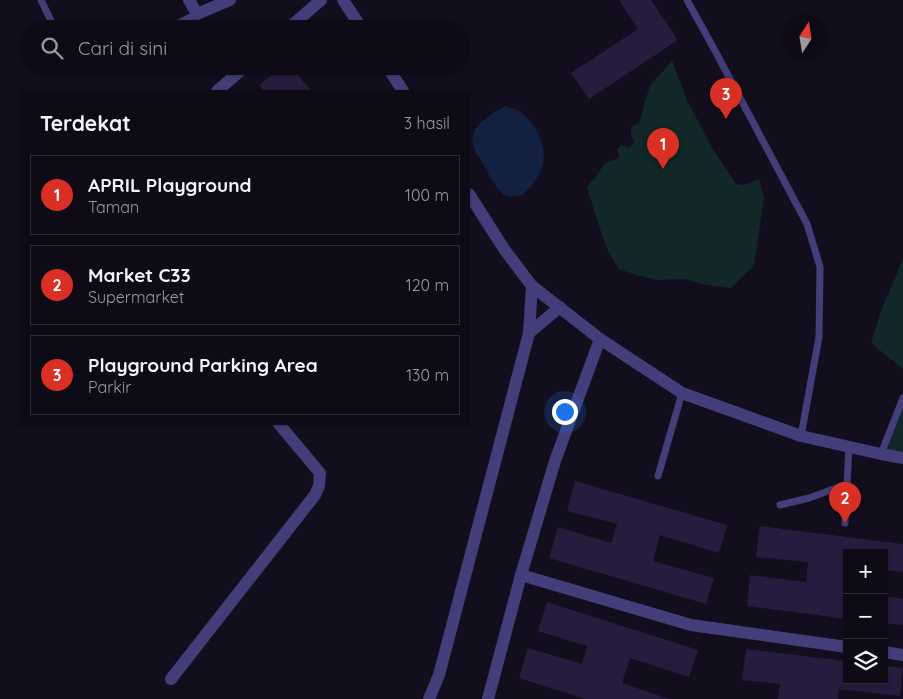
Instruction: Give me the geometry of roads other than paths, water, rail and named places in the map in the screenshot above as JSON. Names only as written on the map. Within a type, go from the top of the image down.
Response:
[{"type":"street","points":[[189,0],[197,14],[230,0]]},
{"type":"street","points":[[298,20],[321,0]]},
{"type":"street","points":[[343,0],[356,20]]},
{"type":"street","points":[[218,90],[236,75]]},
{"type":"street","points":[[393,75],[402,90]]},
{"type":"street","points":[[470,196],[504,248],[532,286],[600,338],[682,393],[801,436],[903,458]]},
{"type":"street","points":[[429,699],[439,675],[529,333],[532,286]]},
{"type":"street","points":[[529,333],[560,307]]},
{"type":"street","points":[[488,699],[554,461],[600,338]]},
{"type":"street","points":[[171,679],[315,495],[319,486],[320,474],[280,425]]},
{"type":"street","points":[[521,575],[691,625],[843,646]]},
{"type":"street","points":[[888,653],[903,655]]},
{"type":"lane","points":[[41,0],[51,20]]},
{"type":"lane","points":[[687,0],[718,54],[807,224],[820,268],[819,337],[801,436]]},
{"type":"lane","points":[[185,20],[197,14]]},
{"type":"lane","points":[[658,476],[682,393]]},
{"type":"lane","points":[[880,454],[903,398]]},
{"type":"lane","points":[[845,522],[848,446]]},
{"type":"lane","points":[[780,505],[809,498],[847,484]]},
{"type":"water","points":[[505,106],[517,110],[527,117],[537,132],[543,149],[543,164],[539,175],[522,195],[517,196],[505,195],[499,190],[477,154],[472,138],[482,121]]},
{"type":"place","name":"Playground Parking Area","points":[[726,119]]},
{"type":"place","name":"APRIL Playground","points":[[663,169]]},
{"type":"place","name":"Market C33","points":[[845,523]]}]
